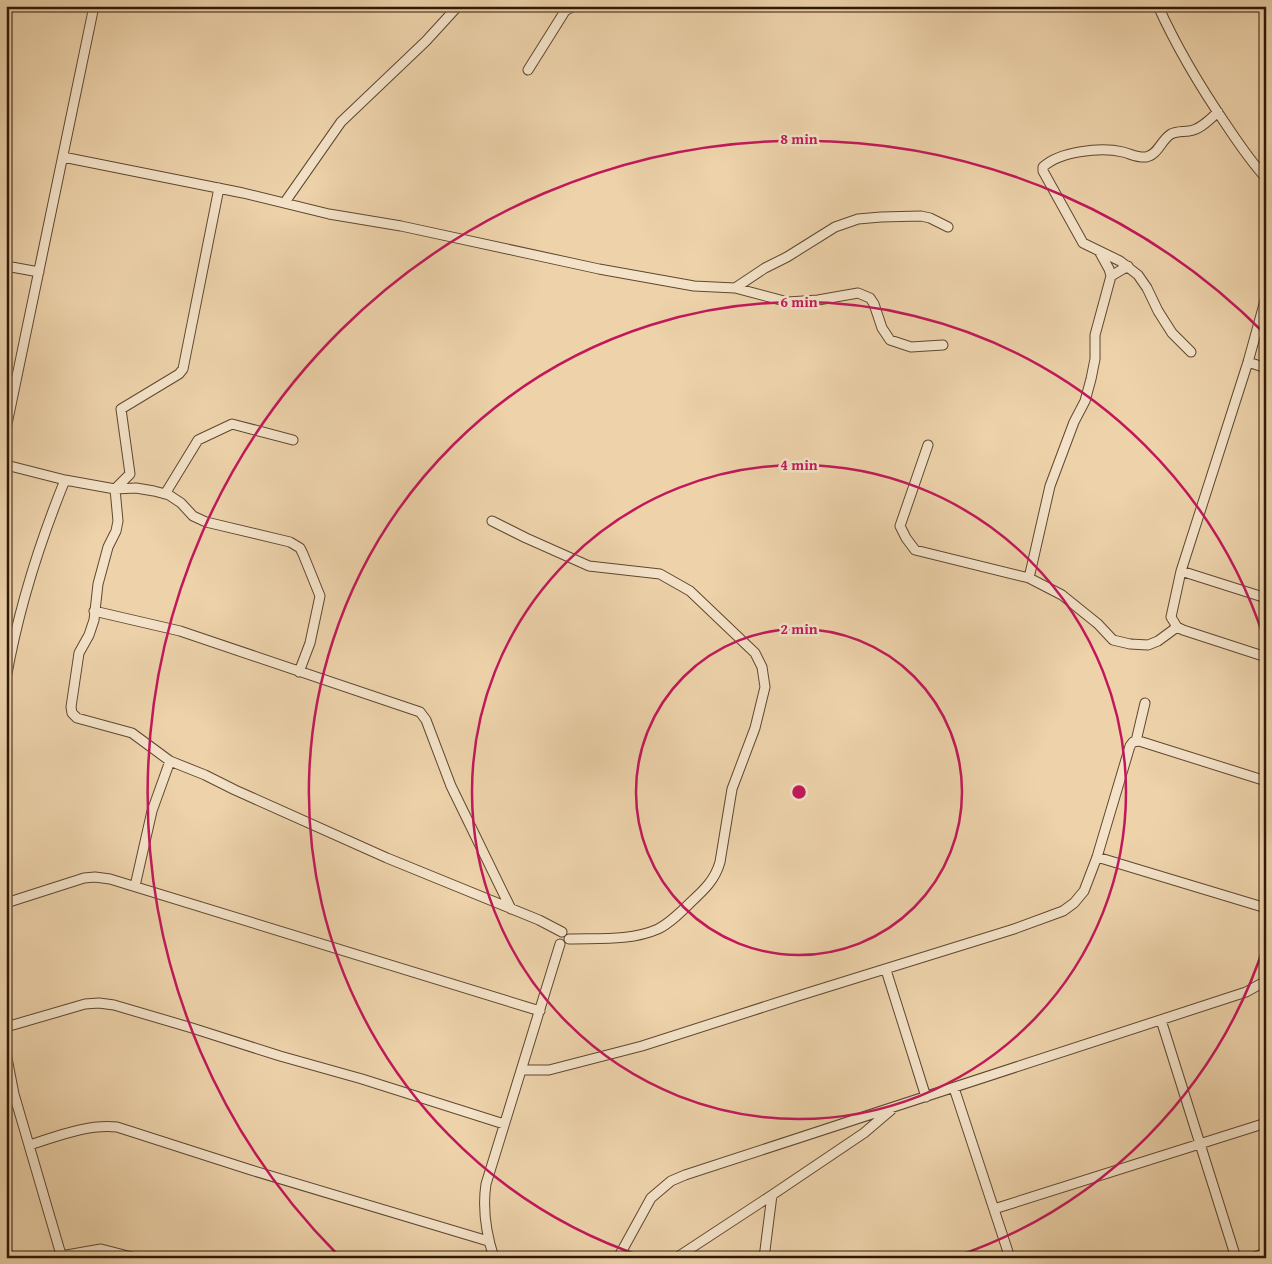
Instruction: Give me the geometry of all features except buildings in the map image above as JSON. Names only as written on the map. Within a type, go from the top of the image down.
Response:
[{"type":"street","points":[[6,429],[94,6]]},
{"type":"street","points":[[285,202],[341,122],[426,41],[458,6]]},
{"type":"street","points":[[528,70],[565,11],[574,6]]},
{"type":"street","points":[[1158,6],[1170,32],[1218,112],[1253,164],[1266,178]]},
{"type":"street","points":[[1191,352],[1172,333],[1158,311],[1147,288],[1128,266],[1083,242],[1043,171],[1043,167],[1052,160],[1101,149],[1124,152],[1136,156],[1149,156],[1171,134],[1191,131],[1200,127],[1218,112]]},
{"type":"street","points":[[63,157],[285,202],[329,214],[401,226],[608,270],[694,286],[736,288],[788,302],[802,302],[858,293],[870,298],[882,328],[890,340],[911,347],[943,345]]},
{"type":"street","points":[[115,489],[130,474],[121,409],[179,374],[183,369],[219,188]]},
{"type":"street","points":[[736,288],[765,268],[836,227],[858,220],[881,217],[921,216],[930,218],[948,227]]},
{"type":"street","points":[[1029,578],[1050,486],[1074,422],[1085,401],[1091,379],[1095,359],[1095,335],[1111,276],[1098,250]]},
{"type":"street","points":[[6,266],[39,272]]},
{"type":"street","points":[[1111,276],[1128,266]]},
{"type":"street","points":[[1266,297],[1248,362],[1181,571],[1172,612],[1172,617],[1177,627],[1182,630],[1266,657]]},
{"type":"street","points":[[1248,362],[1266,368]]},
{"type":"street","points":[[165,494],[198,440],[232,424],[293,440]]},
{"type":"street","points":[[928,445],[900,526],[915,550],[1029,578],[1062,595],[1098,624],[1113,640],[1130,644],[1148,645],[1158,641],[1177,627]]},
{"type":"street","points":[[6,465],[65,480],[115,489],[136,488],[165,494],[181,503],[193,516],[206,522],[290,542],[300,548],[320,596],[310,643],[299,672]]},
{"type":"street","points":[[6,679],[26,590],[65,480]]},
{"type":"street","points":[[115,489],[118,521],[116,531],[108,547],[98,584],[94,620],[89,635],[79,653],[71,707],[72,713],[77,718],[132,732],[170,761],[205,775],[387,858],[539,920],[568,935],[569,939]]},
{"type":"street","points":[[492,521],[589,566],[660,574],[690,590],[748,645],[755,653],[762,667],[764,687],[760,708],[755,728],[732,789],[720,862],[711,883],[681,912],[658,929],[622,938],[569,939]]},
{"type":"street","points":[[1181,571],[1266,598]]},
{"type":"street","points":[[94,611],[180,631],[420,712],[426,720],[451,786],[511,909]]},
{"type":"street","points":[[6,630],[14,639]]},
{"type":"street","points":[[522,1070],[542,1071],[585,1062],[642,1046],[1014,930],[1063,911],[1080,897],[1097,857],[1130,746],[1136,741],[1145,703]]},
{"type":"street","points":[[1136,741],[1266,781]]},
{"type":"street","points":[[135,886],[152,811],[170,761]]},
{"type":"street","points":[[1097,857],[1266,908]]},
{"type":"street","points":[[6,903],[61,885],[95,877],[135,886],[540,1011]]},
{"type":"street","points":[[494,1258],[488,1241],[484,1217],[486,1184],[560,944],[557,936],[562,932]]},
{"type":"street","points":[[560,944],[566,944],[569,939]]},
{"type":"street","points":[[886,970],[926,1097]]},
{"type":"street","points":[[618,1258],[651,1198],[671,1181],[685,1175],[1246,992],[1264,984]]},
{"type":"street","points":[[6,1027],[85,1004],[114,1005],[362,1079],[504,1124]]},
{"type":"street","points":[[1161,1020],[1236,1258]]},
{"type":"street","points":[[6,1053],[14,1094],[40,1189],[62,1257],[101,1249],[136,1258]]},
{"type":"street","points":[[954,1088],[1010,1258]]},
{"type":"street","points":[[676,1258],[864,1133],[894,1107]]},
{"type":"street","points":[[994,1209],[1266,1123]]},
{"type":"street","points":[[29,1145],[86,1128],[117,1127],[251,1170],[488,1241]]},
{"type":"street","points":[[764,1258],[772,1195]]},
{"type":"street","points":[[6,1248],[9,1258]]},
{"type":"street","points":[[1251,1258],[1266,1253]]}]
